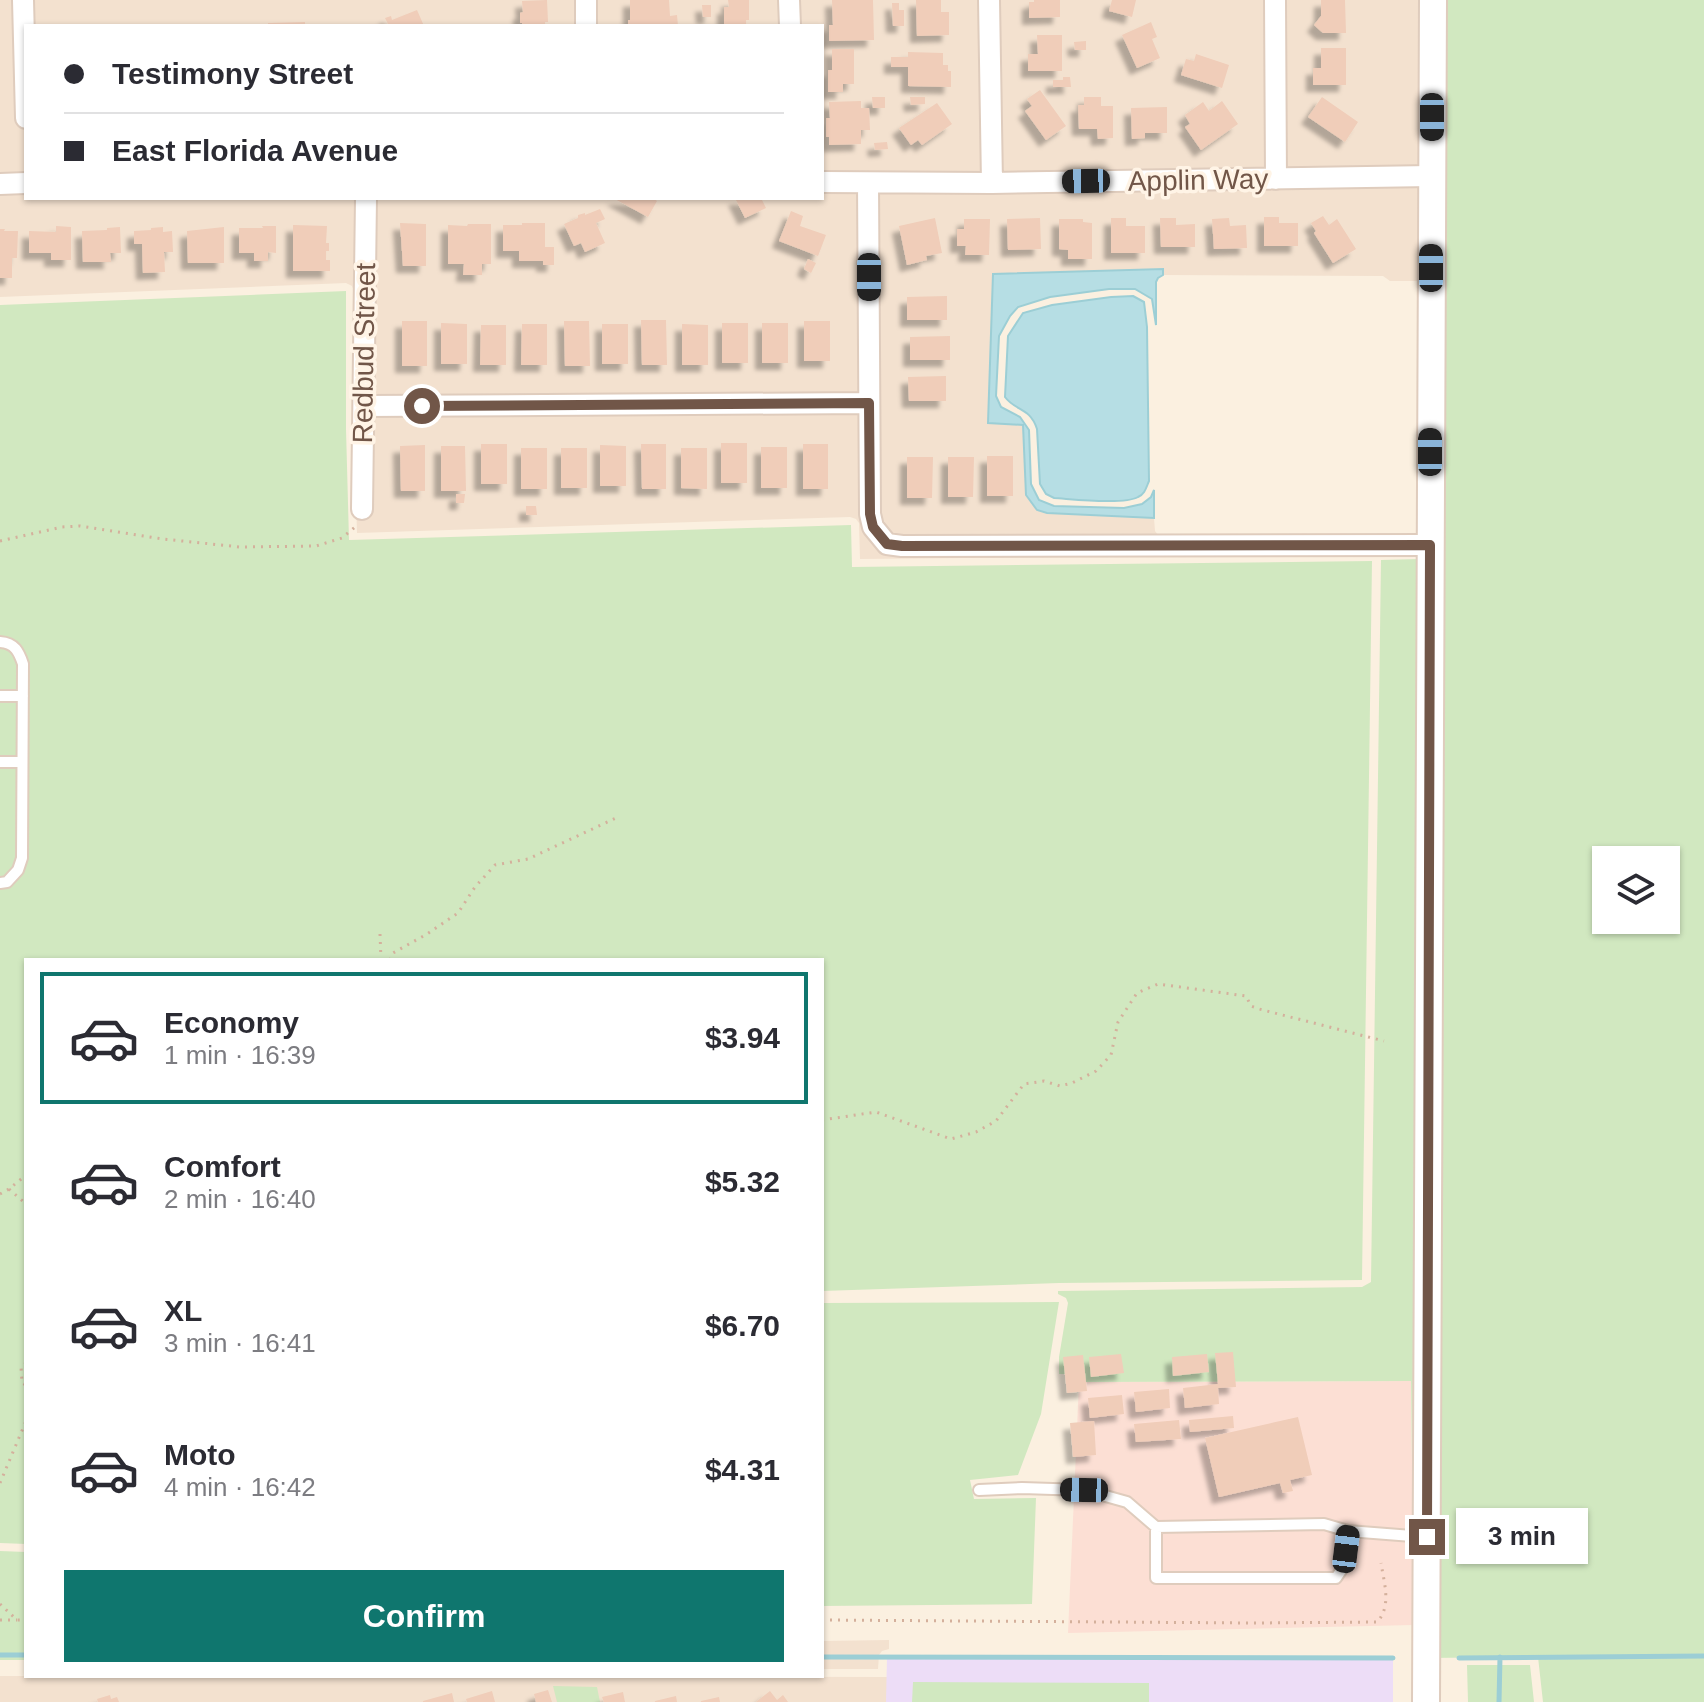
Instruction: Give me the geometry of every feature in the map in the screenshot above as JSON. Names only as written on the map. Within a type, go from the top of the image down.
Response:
[{"type":"street","points":[[23,0],[24,39]]},
{"type":"street","points":[[586,0],[586,24]]},
{"type":"street","points":[[789,0],[790,24]]},
{"type":"street","points":[[989,0],[992,183]]},
{"type":"street","points":[[1275,0],[1276,179]]},
{"type":"street","points":[[1426,1702],[1433,0]]},
{"type":"street","name":"Applin Way","points":[[824,182],[992,183],[1431,176]]},
{"type":"street","points":[[0,184],[24,183]]},
{"type":"street","points":[[868,183],[870,514],[873,527],[887,544],[1430,545]]},
{"type":"street","name":"Redbud Street","points":[[362,509],[366,200]]},
{"type":"street","points":[[364,406],[869,403]]},
{"type":"lane","points":[[0,642],[8,642],[19,651],[23,664],[22,858],[18,870],[7,882],[0,883]]},
{"type":"lane","points":[[0,696],[23,696]]},
{"type":"lane","points":[[0,762],[22,762]]},
{"type":"lane","points":[[979,1490],[1084,1490],[1127,1502],[1156,1527],[1324,1524],[1348,1531],[1427,1537]]},
{"type":"lane","points":[[1156,1527],[1156,1578],[1336,1578],[1344,1566],[1348,1531]]},
{"type":"path","points":[[0,541],[80,526],[240,547],[316,546],[342,538],[358,525],[362,509]]},
{"type":"path","points":[[391,958],[393,953],[458,913],[475,887],[495,865],[528,859],[616,818]]},
{"type":"path","points":[[380,934],[381,958]]},
{"type":"path","points":[[824,1120],[876,1112],[951,1139],[976,1132],[996,1121],[1024,1084],[1044,1081],[1060,1086],[1096,1071],[1111,1055],[1118,1022],[1137,993],[1158,984],[1246,996],[1251,1006],[1259,1009],[1384,1041]]},
{"type":"path","points":[[0,1194],[24,1177]]},
{"type":"path","points":[[9,1189],[24,1202]]},
{"type":"path","points":[[24,1365],[21,1367],[24,1384]]},
{"type":"path","points":[[0,1483],[24,1426]]},
{"type":"path","points":[[824,1620],[1377,1622],[1384,1615],[1386,1602],[1381,1563]]},
{"type":"path","points":[[0,1604],[17,1620]]},
{"type":"path","points":[[0,1620],[24,1620]]},
{"type":"shaded area","points":[[0,0],[1423,0],[1419,281],[1390,281],[1383,276],[1163,275],[1162,269],[993,274],[988,422],[1023,425],[1026,495],[1047,513],[1154,518],[1155,531],[1163,537],[1164,556],[860,559],[859,523],[850,517],[357,533],[354,291],[346,283],[0,297]]},
{"type":"shaded area","points":[[1411,1381],[1414,1625],[1068,1633],[1079,1382]]},
{"type":"shaded area","points":[[889,1640],[889,1649],[879,1655],[878,1669],[824,1669],[824,1641]]},
{"type":"shaded area","points":[[887,1657],[1393,1658],[1393,1702],[886,1702]]},
{"type":"shaded area","points":[[0,1676],[887,1677],[887,1702],[0,1702]]},
{"type":"green space","points":[[1433,0],[1704,0],[1704,1702],[1543,1702],[1538,1657],[1426,1658]]},
{"type":"green space","points":[[346,291],[349,540],[851,525],[852,567],[1372,561],[1362,1280],[1059,1283],[824,1291],[824,958],[24,958],[24,1544],[0,1543],[0,305]]},
{"type":"green space","points":[[1420,559],[1414,1625],[1411,1381],[1079,1382],[1079,1374],[1059,1374],[1068,1303],[1058,1291],[1362,1287],[1371,1282],[1381,560]]},
{"type":"green space","points":[[1059,1302],[1041,1414],[1018,1475],[970,1480],[974,1499],[1036,1498],[1032,1604],[824,1606],[824,1303]]},
{"type":"green space","points":[[0,1551],[24,1552],[24,1660],[0,1660]]},
{"type":"green space","points":[[1467,1665],[1530,1665],[1534,1702],[1468,1702]]},
{"type":"green space","points":[[913,1682],[1149,1683],[1149,1702],[912,1702]]},
{"type":"green space","points":[[553,1686],[597,1687],[600,1702],[557,1702]]},
{"type":"water","points":[[1163,269],[1163,275],[1156,282],[1156,325],[1152,299],[1135,289],[1109,289],[1050,297],[1018,307],[999,336],[996,396],[1001,407],[1020,417],[1029,430],[1031,484],[1039,500],[1054,506],[1124,508],[1142,504],[1154,490],[1154,518],[1037,510],[1026,495],[1023,425],[988,423],[993,274]]},
{"type":"water","points":[[1133,296],[1144,302],[1147,327],[1149,481],[1138,497],[1122,501],[1054,498],[1046,494],[1040,484],[1034,422],[1005,397],[1008,336],[1023,313],[1052,305]]},
{"type":"building","points":[[547,0],[548,22],[520,23],[522,1]]},
{"type":"building","points":[[630,0],[669,0],[670,16],[677,15],[678,24],[628,24]]},
{"type":"building","points":[[728,0],[749,0],[749,20],[746,24],[724,24],[724,7],[729,7]]},
{"type":"building","points":[[832,0],[873,0],[874,40],[829,41],[829,25],[833,25]]},
{"type":"building","points":[[916,0],[941,0],[941,12],[949,12],[949,35],[917,36]]},
{"type":"building","points":[[1060,0],[1060,17],[1029,18],[1029,2]]},
{"type":"building","points":[[1112,0],[1136,0],[1132,17],[1109,11]]},
{"type":"building","points":[[1321,0],[1345,0],[1346,33],[1323,33],[1314,25],[1321,16]]},
{"type":"building","points":[[892,3],[899,3],[899,10],[904,10],[904,26],[893,26]]},
{"type":"building","points":[[702,5],[711,5],[711,17],[703,17]]},
{"type":"building","points":[[417,10],[423,24],[388,24],[385,18],[391,16],[392,20]]},
{"type":"building","points":[[305,22],[305,24],[268,24]]},
{"type":"building","points":[[1151,22],[1157,37],[1152,39],[1160,58],[1137,68],[1122,35]]},
{"type":"building","points":[[1037,35],[1062,35],[1062,71],[1028,71],[1028,54],[1038,54]]},
{"type":"building","points":[[1086,41],[1086,50],[1075,50],[1074,42]]},
{"type":"building","points":[[1321,48],[1346,48],[1346,85],[1313,85],[1313,68],[1321,68]]},
{"type":"building","points":[[832,49],[854,49],[854,84],[843,84],[843,92],[828,92]]},
{"type":"building","points":[[908,52],[943,53],[943,65],[948,65],[948,71],[951,71],[951,87],[908,86],[908,67],[891,67],[891,57],[908,57]]},
{"type":"building","points":[[1196,54],[1229,65],[1222,88],[1181,75],[1186,59],[1194,61]]},
{"type":"building","points":[[1063,77],[1070,77],[1071,87],[1053,87],[1053,80],[1063,80]]},
{"type":"building","points":[[1040,90],[1066,126],[1046,140],[1025,111],[1032,106],[1027,99]]},
{"type":"building","points":[[872,97],[885,97],[885,108],[873,108]]},
{"type":"building","points":[[910,97],[925,97],[925,104],[911,105]]},
{"type":"building","points":[[1084,97],[1101,97],[1101,106],[1113,106],[1113,138],[1098,139],[1097,129],[1079,129],[1078,105],[1084,105]]},
{"type":"building","points":[[1322,97],[1358,122],[1345,142],[1308,117]]},
{"type":"building","points":[[861,101],[861,108],[869,108],[870,130],[861,130],[861,144],[829,145],[826,118],[830,118],[829,102]]},
{"type":"building","points":[[1222,101],[1238,124],[1201,150],[1185,127],[1190,124],[1185,115],[1203,102],[1209,111]]},
{"type":"building","points":[[937,103],[952,124],[922,145],[918,140],[911,145],[899,128]]},
{"type":"building","points":[[1167,107],[1167,133],[1145,133],[1145,138],[1132,139],[1131,108]]},
{"type":"building","points":[[887,142],[888,149],[875,150],[874,143]]},
{"type":"building","points":[[617,200],[656,200],[648,217]]},
{"type":"building","points":[[736,200],[762,200],[766,208],[745,218]]},
{"type":"building","points":[[600,209],[605,219],[596,223],[605,243],[585,252],[581,243],[574,246],[564,224],[578,218],[578,215]]},
{"type":"building","points":[[791,211],[803,216],[800,226],[826,235],[818,256],[779,241]]},
{"type":"building","points":[[1323,216],[1329,225],[1337,219],[1356,249],[1333,263],[1311,223]]},
{"type":"building","points":[[1264,217],[1279,217],[1279,223],[1298,223],[1298,246],[1264,246]]},
{"type":"building","points":[[935,218],[942,253],[907,265],[899,226]]},
{"type":"building","points":[[1040,218],[1041,249],[1008,250],[1007,219]]},
{"type":"building","points":[[1111,218],[1126,218],[1126,226],[1145,226],[1145,253],[1111,253]]},
{"type":"building","points":[[1160,218],[1176,218],[1176,225],[1195,224],[1195,247],[1161,247]]},
{"type":"building","points":[[1229,218],[1230,226],[1246,225],[1247,248],[1214,249],[1212,219]]},
{"type":"building","points":[[964,219],[990,219],[989,255],[965,255],[966,246],[957,246],[957,229],[964,229]]},
{"type":"building","points":[[1059,219],[1083,219],[1083,222],[1092,223],[1092,259],[1068,259],[1068,250],[1059,249]]},
{"type":"building","points":[[400,223],[426,224],[426,266],[403,266]]},
{"type":"building","points":[[545,223],[545,247],[554,247],[554,265],[543,265],[543,261],[519,261],[519,251],[503,251],[503,225]]},
{"type":"building","points":[[491,224],[491,264],[482,264],[482,275],[463,275],[464,264],[448,264],[448,225]]},
{"type":"building","points":[[293,225],[327,226],[329,251],[326,251],[326,260],[330,260],[330,271],[293,271]]},
{"type":"building","points":[[56,226],[71,227],[71,260],[51,260],[51,253],[29,253],[29,231],[56,232]]},
{"type":"building","points":[[276,226],[276,253],[268,252],[268,261],[254,261],[254,253],[239,253],[239,228]]},
{"type":"building","points":[[120,227],[121,253],[110,253],[111,262],[83,262],[82,231]]},
{"type":"building","points":[[163,227],[163,232],[172,231],[173,252],[164,252],[165,272],[143,273],[142,244],[134,244],[134,231]]},
{"type":"building","points":[[224,227],[224,263],[188,263],[187,231]]},
{"type":"building","points":[[0,229],[18,231],[17,258],[12,258],[12,278],[0,278]]},
{"type":"building","points":[[808,259],[816,263],[811,273],[804,269]]},
{"type":"building","points":[[947,296],[947,320],[907,320],[907,297]]},
{"type":"building","points":[[641,320],[666,320],[667,365],[642,365]]},
{"type":"building","points":[[402,321],[427,321],[427,366],[402,366]]},
{"type":"building","points":[[564,321],[589,321],[590,366],[565,366]]},
{"type":"building","points":[[804,321],[830,321],[830,361],[804,361]]},
{"type":"building","points":[[441,323],[467,324],[467,364],[441,364]]},
{"type":"building","points":[[722,323],[748,323],[748,363],[722,363]]},
{"type":"building","points":[[762,323],[788,323],[788,363],[762,363]]},
{"type":"building","points":[[522,324],[547,324],[547,365],[521,365]]},
{"type":"building","points":[[602,324],[628,324],[628,364],[602,364]]},
{"type":"building","points":[[682,324],[708,325],[708,365],[682,365]]},
{"type":"building","points":[[481,325],[506,325],[506,365],[480,365]]},
{"type":"building","points":[[950,336],[950,360],[910,360],[910,337]]},
{"type":"building","points":[[946,376],[946,401],[909,401],[908,377]]},
{"type":"building","points":[[721,443],[747,443],[747,483],[721,483]]},
{"type":"building","points":[[481,444],[507,444],[507,484],[481,484]]},
{"type":"building","points":[[641,444],[666,444],[666,489],[642,489]]},
{"type":"building","points":[[803,444],[828,444],[828,489],[803,489]]},
{"type":"building","points":[[425,445],[425,491],[401,491],[400,446]]},
{"type":"building","points":[[600,445],[626,446],[626,486],[600,486]]},
{"type":"building","points":[[441,446],[465,446],[466,491],[441,491]]},
{"type":"building","points":[[761,447],[787,447],[787,488],[761,488]]},
{"type":"building","points":[[521,448],[547,448],[547,489],[521,489]]},
{"type":"building","points":[[561,448],[587,448],[587,488],[561,488]]},
{"type":"building","points":[[681,448],[707,448],[707,489],[681,488]]},
{"type":"building","points":[[987,456],[1013,456],[1013,496],[987,496]]},
{"type":"building","points":[[907,457],[933,457],[932,498],[907,498]]},
{"type":"building","points":[[948,457],[974,457],[973,497],[948,497]]},
{"type":"building","points":[[456,494],[465,494],[464,503],[456,503]]},
{"type":"building","points":[[526,506],[536,506],[537,515],[526,515]]},
{"type":"building","points":[[1233,1352],[1236,1387],[1218,1388],[1219,1404],[1185,1408],[1183,1388],[1218,1384],[1215,1353]]},
{"type":"building","points":[[1121,1354],[1124,1373],[1091,1377],[1089,1357]]},
{"type":"building","points":[[1207,1354],[1209,1372],[1173,1376],[1172,1357]]},
{"type":"building","points":[[1083,1355],[1087,1391],[1067,1393],[1063,1357]]},
{"type":"building","points":[[1169,1389],[1170,1408],[1136,1412],[1134,1392]]},
{"type":"building","points":[[1122,1395],[1124,1414],[1090,1418],[1088,1398]]},
{"type":"building","points":[[1233,1416],[1234,1428],[1190,1432],[1189,1420]]},
{"type":"building","points":[[1298,1417],[1312,1475],[1290,1480],[1293,1491],[1283,1493],[1280,1483],[1219,1497],[1205,1438]]},
{"type":"building","points":[[1179,1420],[1181,1439],[1136,1442],[1134,1424]]},
{"type":"building","points":[[1094,1421],[1096,1455],[1073,1457],[1070,1423]]},
{"type":"building","points":[[548,1690],[552,1702],[536,1702],[534,1694]]},
{"type":"building","points":[[492,1691],[495,1702],[467,1702],[466,1699]]},
{"type":"building","points":[[770,1691],[777,1700],[783,1695],[788,1702],[756,1702]]},
{"type":"building","points":[[623,1692],[625,1702],[604,1702],[602,1697]]},
{"type":"building","points":[[452,1693],[454,1702],[423,1702],[423,1701]]},
{"type":"building","points":[[110,1695],[111,1699],[117,1697],[119,1702],[98,1702],[97,1699]]},
{"type":"building","points":[[676,1696],[677,1702],[655,1702],[655,1701]]},
{"type":"building","points":[[719,1697],[720,1702],[701,1702],[701,1701]]},
{"type":"waterway","points":[[0,1655],[24,1655]]},
{"type":"waterway","points":[[1459,1658],[1704,1656]]},
{"type":"waterway","points":[[824,1657],[1393,1658]]},
{"type":"waterway","points":[[1499,1702],[1500,1657]]},
{"type":"route","points":[[422,406],[869,403],[870,514],[873,527],[887,544],[1430,545],[1427,1537]]}]
